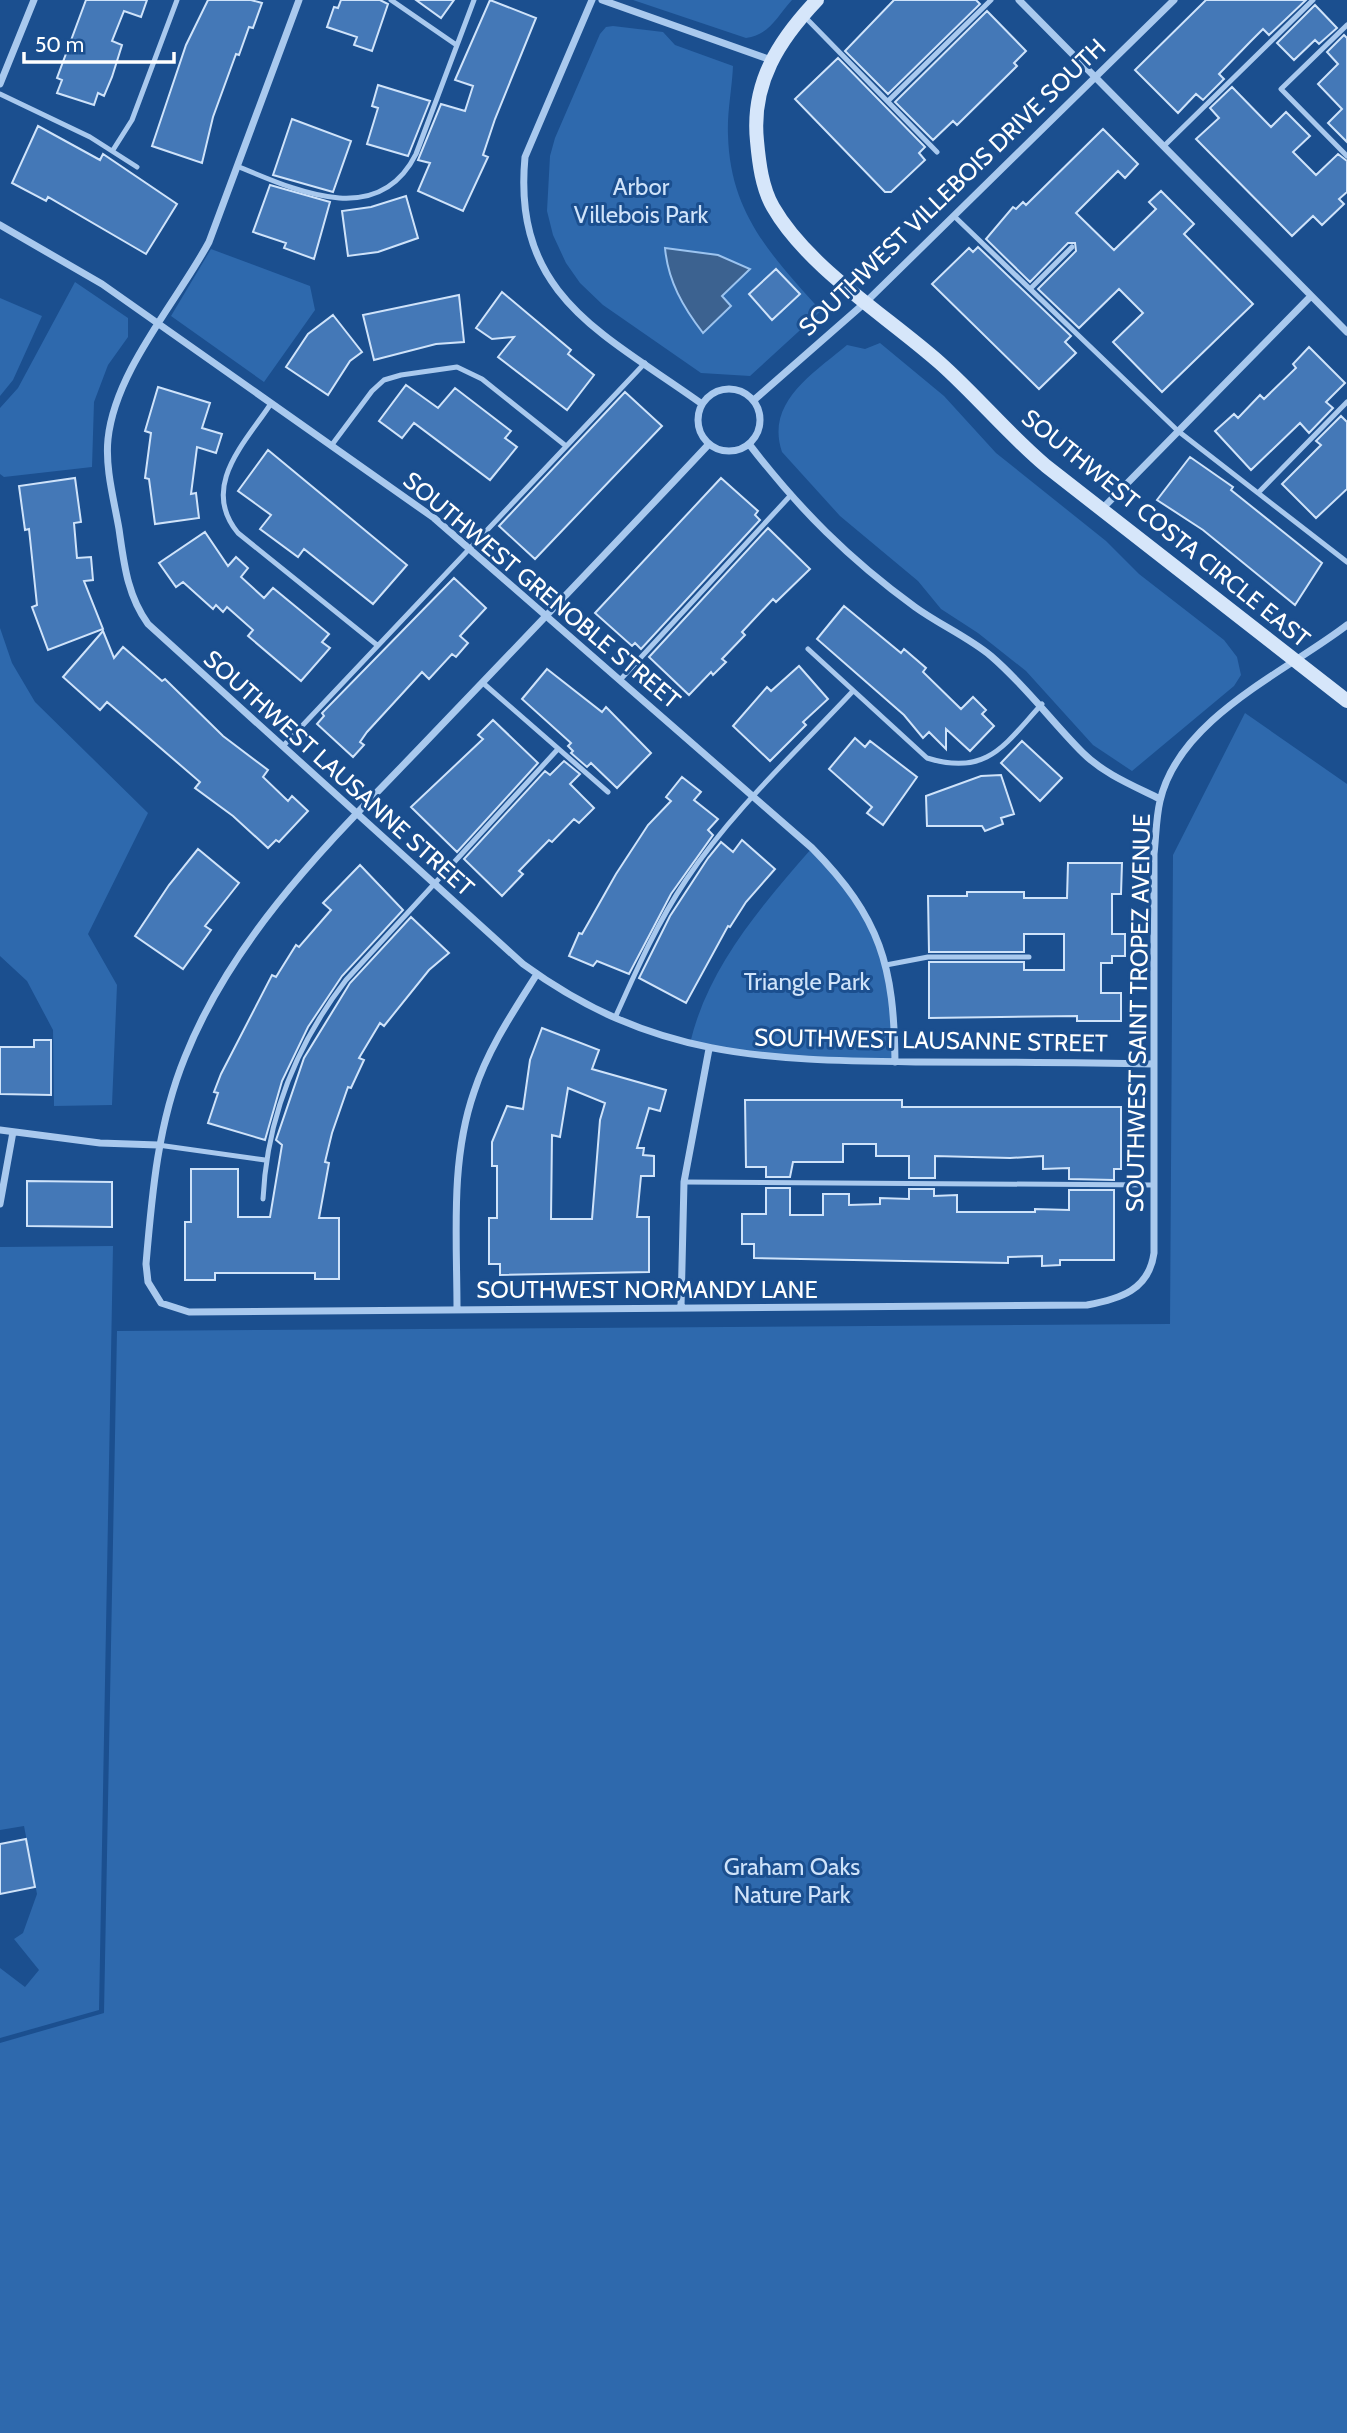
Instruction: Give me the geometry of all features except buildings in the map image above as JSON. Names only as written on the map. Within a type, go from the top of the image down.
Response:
[{"type":"street","points":[[0,84],[34,0]]},
{"type":"street","name":"SOUTHWEST LAUSANNE STREET","points":[[299,0],[209,242],[119,388],[107,442],[129,588],[138,611],[162,640],[284,745],[537,974],[570,996],[615,1018],[652,1033],[709,1049],[796,1061],[1153,1064]]},
{"type":"street","points":[[593,0],[530,140],[523,183],[524,212],[533,249],[567,305],[702,404]]},
{"type":"street","points":[[602,0],[771,60]]},
{"type":"street","name":"SOUTHWEST COSTA CIRCLE EAST","points":[[817,0],[771,60],[758,96],[756,131],[758,157],[772,205],[806,251],[941,364],[1011,436],[1347,701]]},
{"type":"street","points":[[1019,0],[1347,332]]},
{"type":"street","name":"SOUTHWEST VILLEBOIS DRIVE SOUTH","points":[[754,400],[867,301],[1174,0]]},
{"type":"street","name":"SOUTHWEST GRENOBLE STREET","points":[[0,225],[102,284],[434,519],[813,848],[863,907],[874,928],[886,965],[895,1016],[895,1062]]},
{"type":"street","points":[[1101,509],[1311,296]]},
{"type":"street","points":[[731,388],[742,391],[754,400],[761,417],[760,427],[749,444],[737,450],[726,451],[709,444],[699,428],[702,404],[711,394],[731,388]]},
{"type":"street","points":[[0,1130],[100,1143],[158,1145],[166,1111],[185,1057],[212,999],[245,942],[293,884],[358,813],[709,444]]},
{"type":"street","points":[[749,444],[790,496],[826,535],[864,569],[918,609],[988,653],[1042,704],[1084,753],[1101,768],[1160,799]]},
{"type":"street","name":"SOUTHWEST SAINT TROPEZ AVENUE","points":[[1133,1292],[1153,1265],[1154,855],[1160,799],[1185,752],[1203,728],[1269,675],[1347,625]]},
{"type":"street","points":[[457,1309],[457,1188],[464,1130],[473,1094],[499,1032],[537,974]]},
{"type":"street","points":[[681,1307],[684,1182],[709,1049]]},
{"type":"street","points":[[0,1204],[13,1132]]},
{"type":"street","name":"SOUTHWEST NORMANDY LANE","points":[[158,1145],[146,1264],[148,1282],[161,1303],[189,1312],[1087,1305],[1115,1300],[1133,1292]]},
{"type":"lane","points":[[113,150],[132,120],[177,0]]},
{"type":"lane","points":[[391,0],[455,44]]},
{"type":"lane","points":[[237,166],[301,193],[331,199],[364,196],[393,184],[408,172],[416,154],[455,44],[474,0]]},
{"type":"lane","points":[[888,101],[991,0]]},
{"type":"lane","points":[[1164,146],[1312,0]]},
{"type":"lane","points":[[803,15],[937,152]]},
{"type":"lane","points":[[1347,25],[1281,89],[1347,156]]},
{"type":"lane","points":[[0,94],[113,150],[138,167]]},
{"type":"lane","points":[[954,216],[1178,431],[1347,562]]},
{"type":"lane","points":[[1030,289],[1072,247]]},
{"type":"lane","points":[[284,745],[645,363]]},
{"type":"lane","points":[[331,446],[372,391],[384,380],[401,374],[457,368],[482,379],[566,446]]},
{"type":"lane","points":[[1258,493],[1347,402]]},
{"type":"lane","points":[[270,405],[225,472],[223,485],[227,520],[238,534],[377,645]]},
{"type":"lane","points":[[620,680],[790,496]]},
{"type":"lane","points":[[808,649],[927,758],[939,762],[984,762],[995,756],[1042,704]]},
{"type":"lane","points":[[482,683],[608,792]]},
{"type":"lane","points":[[615,1018],[646,950],[687,878],[754,797],[853,691]]},
{"type":"lane","points":[[263,1199],[265,1160],[282,1091],[319,1016],[346,980],[558,749]]},
{"type":"lane","points":[[886,965],[928,957],[1029,957]]},
{"type":"lane","points":[[158,1145],[265,1160]]},
{"type":"lane","points":[[684,1182],[1154,1185]]},
{"type":"green space","points":[[633,0],[792,0],[767,29],[746,38]]},
{"type":"green space","name":"Arbor Villebois Park","points":[[606,27],[663,32],[675,45],[733,66],[728,135],[736,188],[757,232],[821,311],[750,376],[701,373],[603,305],[580,283],[566,263],[553,235],[547,211],[550,156],[555,138],[600,34]]},
{"type":"green space","points":[[211,249],[310,286],[315,310],[264,382],[171,316]]},
{"type":"green space","points":[[75,282],[128,318],[128,337],[108,365],[94,402],[92,467],[4,477],[0,474],[0,408],[18,388]]},
{"type":"green space","points":[[0,298],[42,316],[13,380],[0,396]]},
{"type":"green space","points":[[880,343],[944,396],[996,453],[1106,541],[1139,574],[1224,640],[1237,657],[1241,675],[1234,686],[1132,771],[1093,745],[1026,671],[978,633],[941,609],[918,581],[840,516],[782,452],[780,418],[796,390],[847,345],[865,349]]},
{"type":"green space","points":[[0,628],[12,663],[35,702],[148,813],[88,934],[117,985],[112,1105],[54,1106],[53,1030],[27,981],[0,956]]},
{"type":"green space","name":"Graham Oaks Nature Park","points":[[1245,713],[1347,784],[1347,2433],[0,2433],[0,2043],[104,2013],[117,1331],[1170,1324],[1173,855]]},
{"type":"green space","name":"Triangle Park","points":[[812,848],[863,907],[890,984],[895,1062],[796,1061],[690,1044],[709,989],[723,964],[756,915]]},
{"type":"green space","points":[[113,1246],[99,2010],[0,2038],[0,1968],[25,1987],[39,1970],[14,1939],[23,1933],[37,1894],[24,1826],[0,1830],[0,1247]]},
{"type":"shaded area","points":[[665,248],[718,255],[750,269],[722,296],[731,306],[703,333],[678,293],[669,272]]}]
